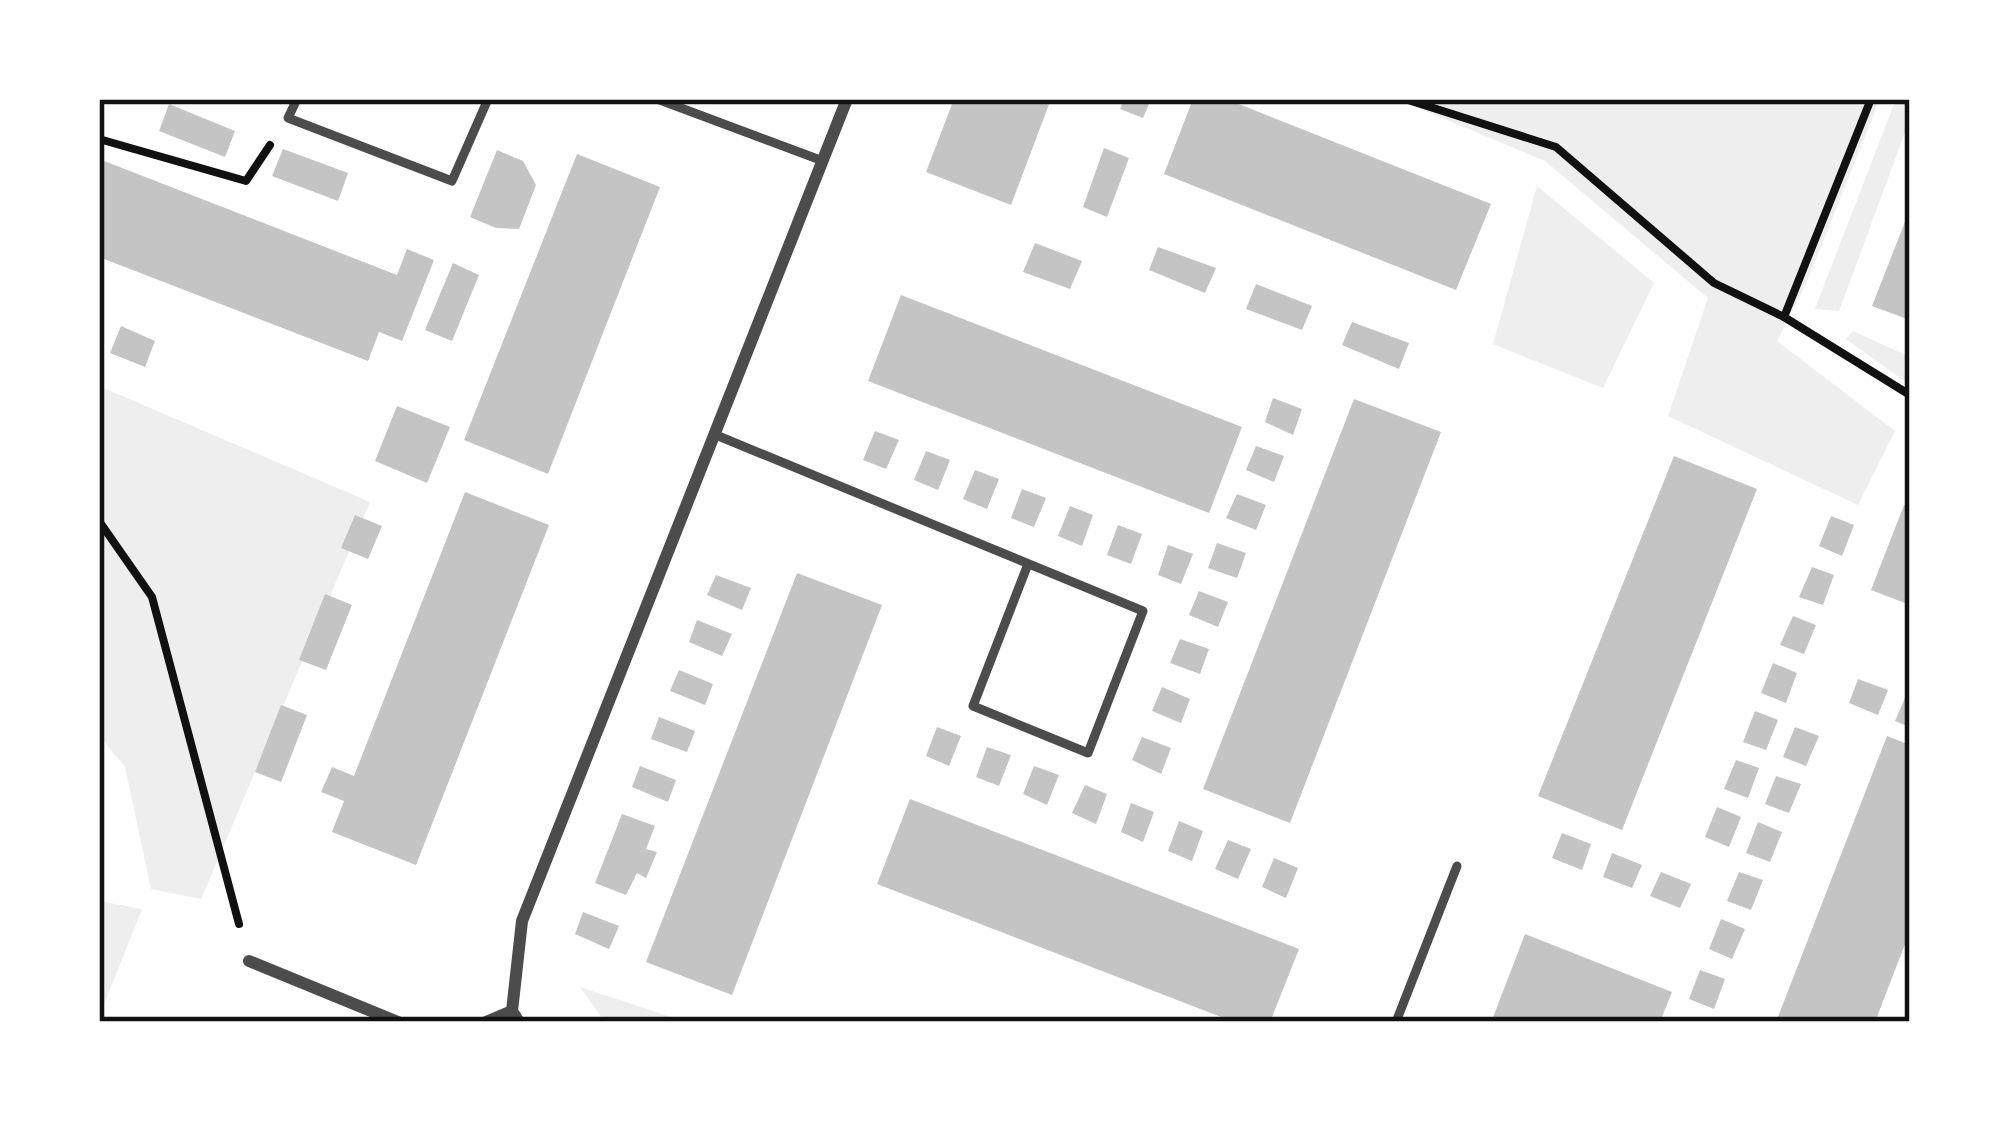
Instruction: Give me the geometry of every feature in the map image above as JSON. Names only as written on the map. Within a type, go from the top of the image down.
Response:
[{"type":"street","points":[[486,1022],[516,1017],[522,922],[847,99]]},
{"type":"street","points":[[249,961],[398,1022]]},
{"type":"lane","points":[[297,99],[288,118],[452,181],[488,99]]},
{"type":"lane","points":[[657,99],[823,161]]},
{"type":"lane","points":[[716,435],[1143,611],[1088,753],[973,706],[1028,564]]},
{"type":"lane","points":[[1396,1022],[1457,866]]},
{"type":"path","points":[[1784,317],[1871,99]]},
{"type":"path","points":[[1411,100],[1556,147],[1714,283],[1784,317],[1910,395]]},
{"type":"path","points":[[99,139],[246,181],[288,118]]},
{"type":"path","points":[[99,521],[152,597],[249,961]]},
{"type":"shaded area","points":[[1397,99],[1880,99],[1806,284],[1777,341],[1895,431],[1858,505],[1668,416],[1708,298],[1545,161]]},
{"type":"shaded area","points":[[1896,99],[1910,99],[1910,119],[1839,311],[1815,309]]},
{"type":"shaded area","points":[[1537,186],[1654,283],[1603,388],[1493,344]]},
{"type":"shaded area","points":[[1853,331],[1910,357],[1910,385],[1846,339]]},
{"type":"shaded area","points":[[99,386],[370,502],[201,899],[151,889],[125,767],[99,736]]},
{"type":"shaded area","points":[[99,901],[142,909],[99,1017]]},
{"type":"shaded area","points":[[580,987],[686,1022],[605,1022]]},
{"type":"building","points":[[954,99],[1051,99],[1011,205],[926,172]]},
{"type":"building","points":[[1124,99],[1151,99],[1143,118],[1120,109]]},
{"type":"building","points":[[1193,99],[1226,99],[1491,204],[1456,290],[1164,174]]},
{"type":"building","points":[[169,104],[235,131],[225,157],[159,131]]},
{"type":"building","points":[[1104,148],[1129,158],[1107,217],[1083,207]]},
{"type":"building","points":[[283,149],[348,173],[338,201],[272,176]]},
{"type":"building","points":[[497,150],[523,161],[536,185],[519,229],[496,228],[470,217]]},
{"type":"building","points":[[577,154],[660,187],[548,474],[464,440]]},
{"type":"building","points":[[99,159],[397,275],[407,249],[434,260],[402,341],[379,332],[368,361],[99,257]]},
{"type":"building","points":[[1905,222],[1910,224],[1910,320],[1872,306]]},
{"type":"building","points":[[1035,243],[1082,261],[1070,289],[1023,272]]},
{"type":"building","points":[[1158,247],[1216,268],[1205,293],[1149,270]]},
{"type":"building","points":[[453,263],[479,275],[452,341],[425,330]]},
{"type":"building","points":[[1256,284],[1312,306],[1302,330],[1246,309]]},
{"type":"building","points":[[901,295],[1242,427],[1209,513],[868,381]]},
{"type":"building","points":[[1352,322],[1409,343],[1399,369],[1342,345]]},
{"type":"building","points":[[121,326],[155,341],[145,367],[110,353]]},
{"type":"building","points":[[1273,398],[1302,409],[1293,435],[1265,422]]},
{"type":"building","points":[[1354,399],[1441,432],[1290,823],[1203,789]]},
{"type":"building","points":[[397,406],[450,427],[427,483],[375,461]]},
{"type":"building","points":[[875,431],[899,440],[886,469],[863,460]]},
{"type":"building","points":[[1256,446],[1284,456],[1274,482],[1246,470]]},
{"type":"building","points":[[926,451],[950,460],[938,490],[914,480]]},
{"type":"building","points":[[1674,456],[1757,489],[1622,830],[1538,796]]},
{"type":"building","points":[[975,470],[999,479],[987,509],[963,499]]},
{"type":"building","points":[[1022,489],[1046,498],[1034,527],[1011,518]]},
{"type":"building","points":[[465,492],[549,525],[416,865],[332,832],[344,801],[321,792],[332,767],[354,776]]},
{"type":"building","points":[[1237,494],[1266,505],[1256,530],[1226,518]]},
{"type":"building","points":[[1904,505],[1910,508],[1910,605],[1871,590]]},
{"type":"building","points":[[1070,506],[1093,515],[1082,546],[1058,536]]},
{"type":"building","points":[[355,515],[382,526],[368,559],[341,548]]},
{"type":"building","points":[[1831,516],[1854,525],[1842,556],[1819,546]]},
{"type":"building","points":[[1118,525],[1142,534],[1131,564],[1107,555]]},
{"type":"building","points":[[1217,543],[1246,553],[1237,578],[1208,568]]},
{"type":"building","points":[[1168,545],[1193,554],[1181,584],[1158,575]]},
{"type":"building","points":[[1812,567],[1834,575],[1823,605],[1799,597]]},
{"type":"building","points":[[797,573],[882,605],[732,995],[646,962]]},
{"type":"building","points":[[716,575],[751,588],[742,610],[707,595]]},
{"type":"building","points":[[1199,591],[1228,602],[1218,627],[1189,615]]},
{"type":"building","points":[[325,594],[352,605],[326,670],[299,660]]},
{"type":"building","points":[[1793,616],[1816,625],[1804,654],[1780,645]]},
{"type":"building","points":[[697,620],[732,634],[722,656],[689,642]]},
{"type":"building","points":[[1180,639],[1209,649],[1200,674],[1170,663]]},
{"type":"building","points":[[1773,663],[1797,673],[1786,703],[1761,693]]},
{"type":"building","points":[[679,670],[713,684],[705,705],[670,691]]},
{"type":"building","points":[[1858,679],[1888,690],[1878,715],[1849,703]]},
{"type":"building","points":[[1162,687],[1190,699],[1181,723],[1152,711]]},
{"type":"building","points":[[1905,698],[1910,699],[1910,727],[1895,721]]},
{"type":"building","points":[[281,705],[307,715],[281,782],[255,772]]},
{"type":"building","points":[[1755,711],[1778,720],[1766,750],[1743,742]]},
{"type":"building","points":[[659,717],[695,731],[687,752],[651,739]]},
{"type":"building","points":[[937,727],[961,736],[949,766],[926,756]]},
{"type":"building","points":[[1795,727],[1819,736],[1806,766],[1783,757]]},
{"type":"building","points":[[1887,736],[1910,745],[1910,931],[1875,1022],[1776,1022]]},
{"type":"building","points":[[1142,737],[1171,748],[1161,774],[1132,760]]},
{"type":"building","points":[[987,747],[1011,755],[999,786],[976,777]]},
{"type":"building","points":[[1736,760],[1759,768],[1748,798],[1724,789]]},
{"type":"building","points":[[640,766],[676,780],[668,802],[632,787]]},
{"type":"building","points":[[1034,766],[1059,775],[1047,805],[1023,794]]},
{"type":"building","points":[[1776,776],[1801,784],[1789,813],[1765,804]]},
{"type":"building","points":[[1085,785],[1107,794],[1096,824],[1072,813]]},
{"type":"building","points":[[910,799],[1299,949],[1270,1022],[1234,1022],[877,884]]},
{"type":"building","points":[[1131,803],[1154,812],[1143,842],[1121,832]]},
{"type":"building","points":[[1717,807],[1741,817],[1729,847],[1705,837]]},
{"type":"building","points":[[622,814],[655,826],[646,849],[657,852],[646,878],[637,873],[626,895],[595,883]]},
{"type":"building","points":[[1179,821],[1203,831],[1192,861],[1168,851]]},
{"type":"building","points":[[1758,822],[1782,832],[1770,862],[1746,853]]},
{"type":"building","points":[[1562,833],[1591,844],[1582,870],[1552,858]]},
{"type":"building","points":[[1228,840],[1251,849],[1238,879],[1215,869]]},
{"type":"building","points":[[1612,853],[1642,865],[1632,888],[1603,877]]},
{"type":"building","points":[[1274,858],[1298,868],[1286,898],[1262,887]]},
{"type":"building","points":[[1661,872],[1691,884],[1680,908],[1650,896]]},
{"type":"building","points":[[1739,872],[1763,880],[1751,910],[1727,901]]},
{"type":"building","points":[[583,912],[619,926],[609,949],[575,934]]},
{"type":"building","points":[[1721,919],[1745,929],[1732,959],[1709,949]]},
{"type":"building","points":[[1525,934],[1672,992],[1660,1022],[1492,1020]]},
{"type":"building","points":[[1700,970],[1725,979],[1714,1009],[1689,999]]}]
